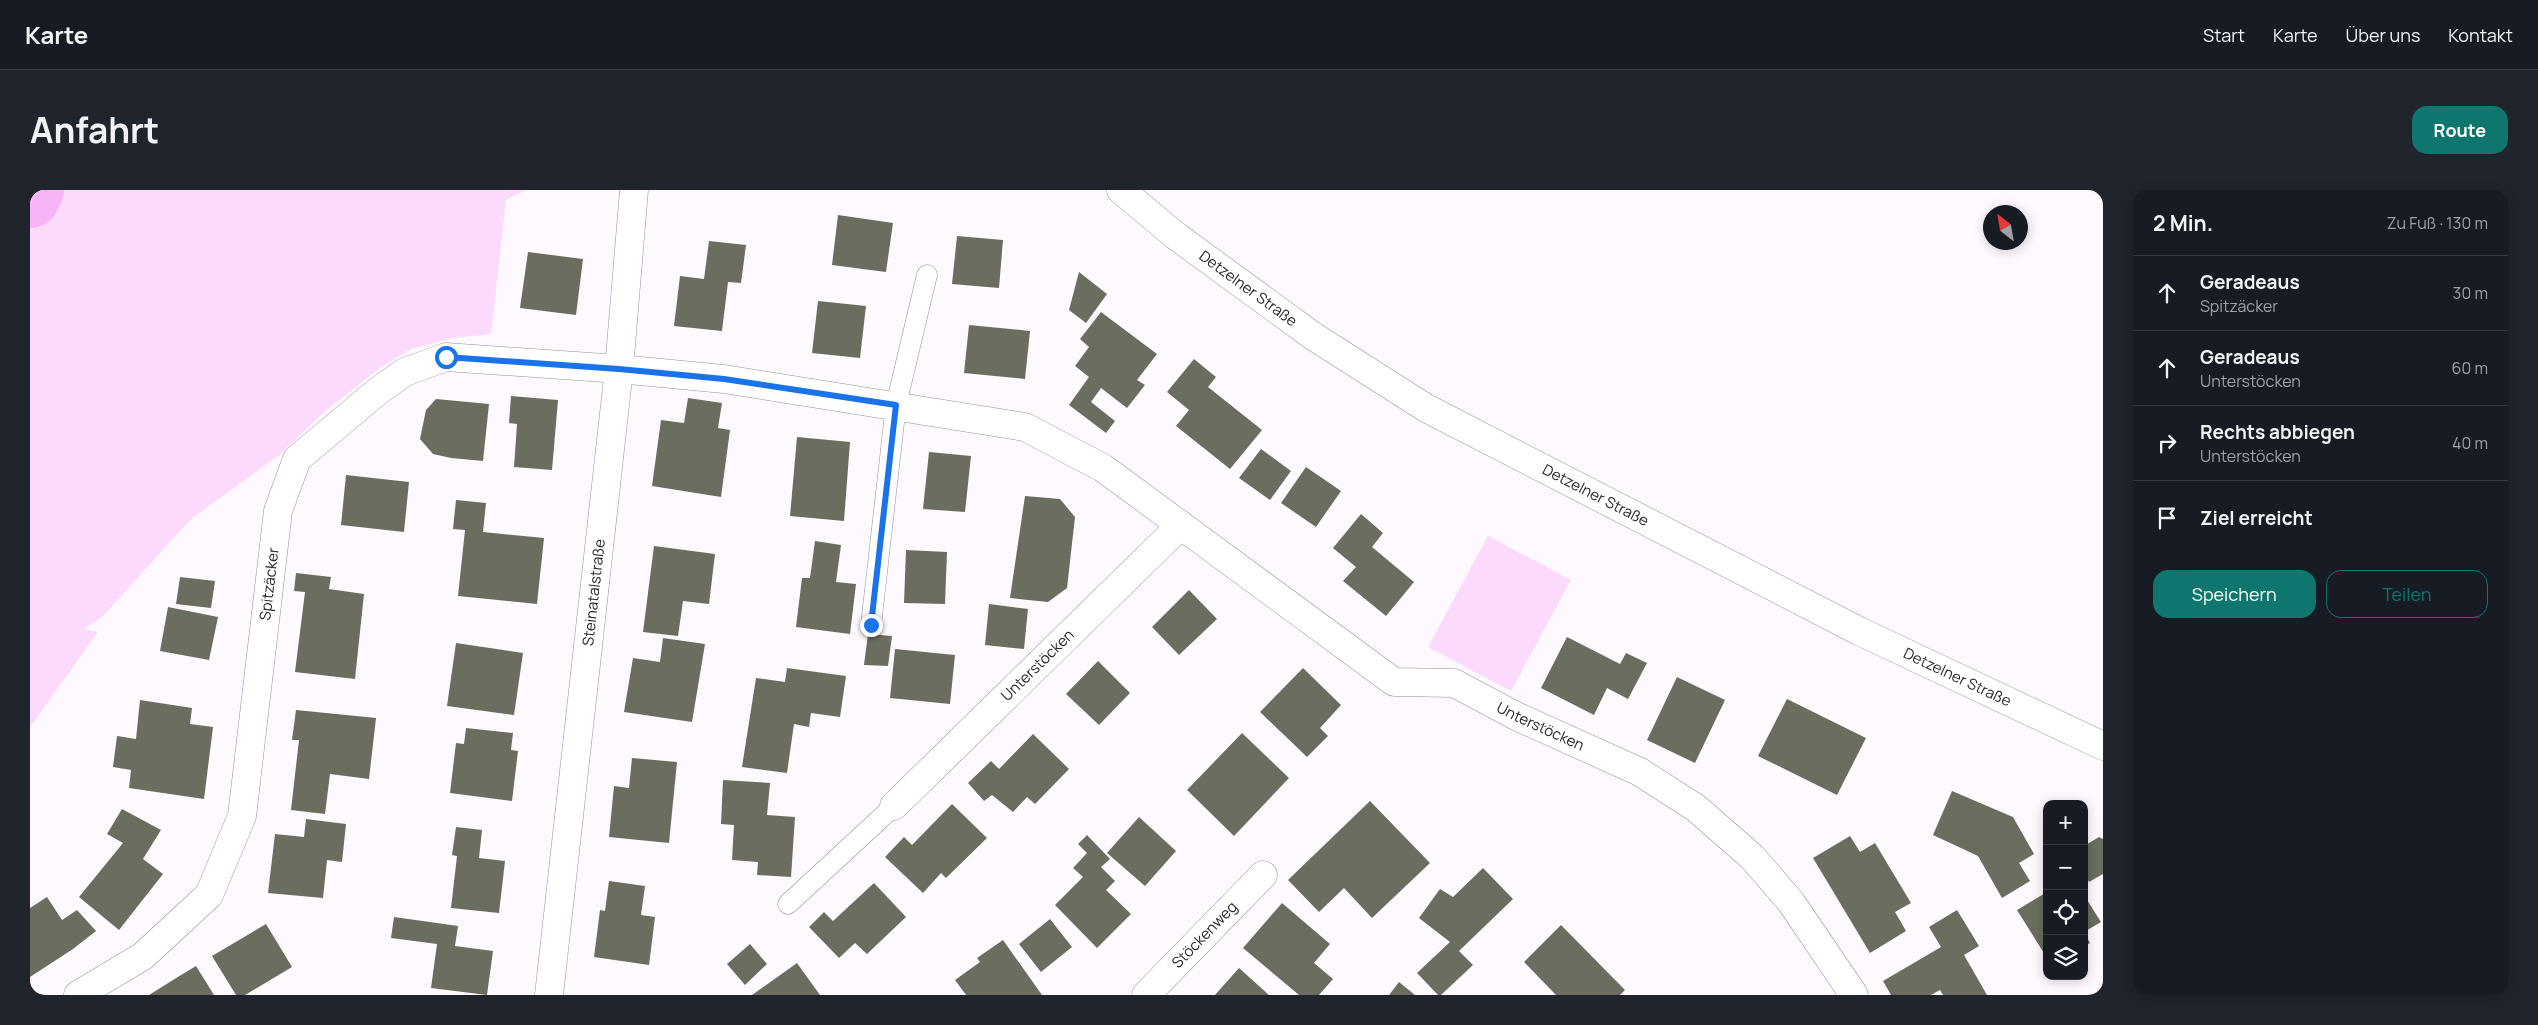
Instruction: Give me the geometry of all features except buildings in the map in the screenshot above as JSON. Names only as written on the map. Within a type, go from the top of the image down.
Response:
[{"type":"street","name":"Steinatalstraße","points":[[549,995],[619,369],[634,190]]},
{"type":"street","name":"Detzelner Straße","points":[[1121,190],[1176,236],[1313,336],[1426,408],[1859,631],[2103,746]]},
{"type":"street","name":"Spitzäcker","points":[[78,995],[143,956],[209,895],[242,816],[278,510],[297,460],[378,391],[406,372],[446,357],[619,369]]},
{"type":"street","name":"Unterstöcken","points":[[619,369],[724,379],[896,405],[1025,428],[1102,468],[1394,682],[1454,683],[1516,716],[1640,772],[1696,808],[1752,857],[1791,902],[1854,995]]},
{"type":"street","name":"Unterstöcken","points":[[894,806],[1181,525]]},
{"type":"street","name":"Stöckenweg","points":[[1146,995],[1263,875]]},
{"type":"lane","points":[[871,625],[896,405],[927,275]]},
{"type":"lane","points":[[788,904],[894,806]]},
{"type":"shaded area","points":[[30,190],[526,190],[506,200],[491,334],[452,338],[411,349],[381,367],[324,412],[279,455],[191,519],[102,617],[84,629],[98,632],[30,727]]},
{"type":"shaded area","points":[[1488,536],[1571,580],[1511,691],[1428,647]]},
{"type":"waterway","points":[[30,198],[34,190]]},
{"type":"route","points":[[446,357],[619,369],[724,379],[896,405],[871,625]]}]
